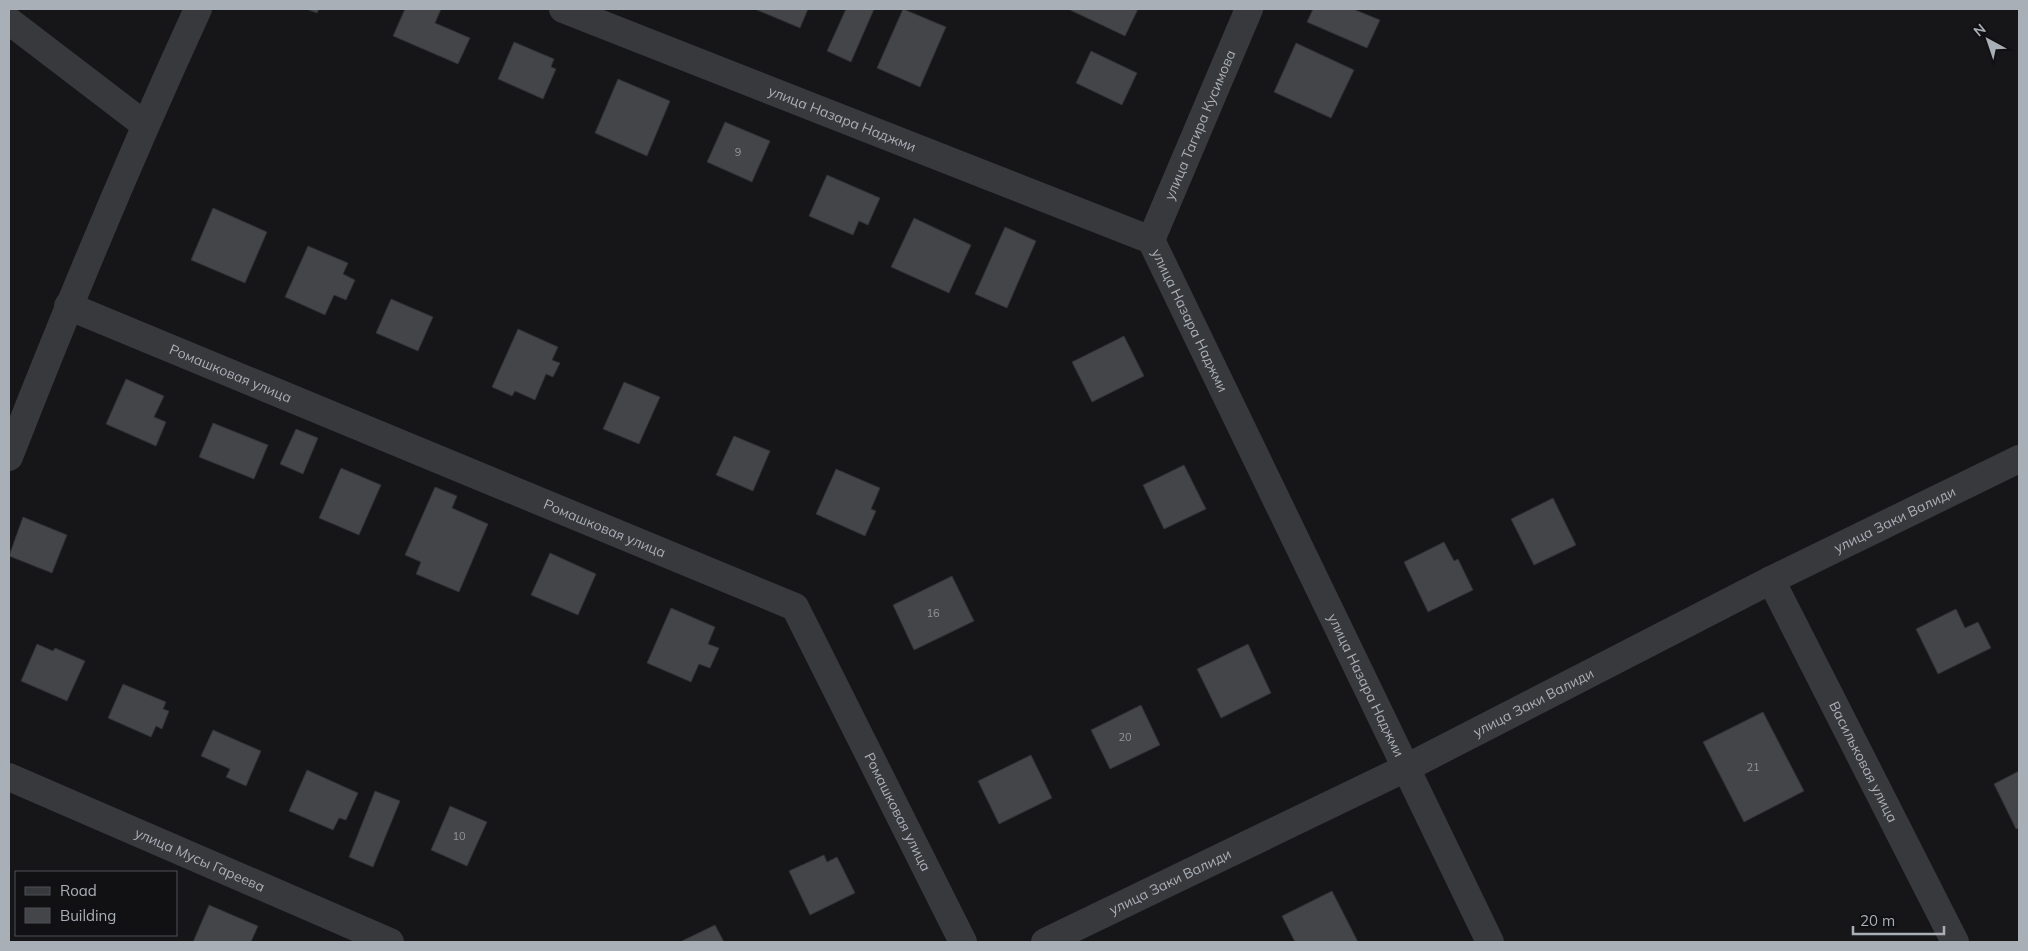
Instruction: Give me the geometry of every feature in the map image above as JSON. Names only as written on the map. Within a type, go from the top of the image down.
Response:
[{"type":"street","points":[[9,457],[68,306],[145,125],[198,9]]},
{"type":"street","name":"улица Назара Наджми","points":[[563,9],[1151,240],[1490,942]]},
{"type":"street","name":"улица Тагира Кусимова","points":[[1151,240],[1249,9]]},
{"type":"street","points":[[9,21],[145,125]]},
{"type":"street","name":"Ромашковая улица","points":[[68,306],[795,607],[963,942]]},
{"type":"street","name":"улица Заки Валиди","points":[[1044,942],[1406,768],[1771,580],[2019,459]]},
{"type":"street","name":"Васильковая улица","points":[[1771,580],[1956,942]]},
{"type":"street","name":"улица Мусы Гареева","points":[[9,777],[390,942]]},
{"type":"building","points":[[306,9],[319,9],[317,13]]},
{"type":"building","points":[[405,9],[441,9],[435,23],[470,38],[458,64],[393,36]]},
{"type":"building","points":[[758,9],[808,9],[800,28]]},
{"type":"building","points":[[846,9],[874,9],[851,62],[827,51]]},
{"type":"building","points":[[903,9],[946,27],[920,87],[877,68]]},
{"type":"building","points":[[1068,9],[1138,9],[1125,36]]},
{"type":"building","points":[[1313,9],[1353,9],[1380,20],[1367,48],[1307,22]]},
{"type":"building","points":[[514,42],[554,59],[551,67],[556,69],[543,99],[498,79]]},
{"type":"building","points":[[1296,43],[1354,70],[1331,118],[1274,92]]},
{"type":"building","points":[[1091,51],[1137,73],[1122,105],[1076,83]]},
{"type":"building","points":[[618,79],[670,101],[647,156],[595,133]]},
{"type":"building","points":[[725,122],[770,141],[752,182],[707,162]]},
{"type":"building","points":[[827,175],[880,198],[868,225],[859,221],[853,235],[809,216]]},
{"type":"building","points":[[213,208],[267,232],[245,283],[191,260]]},
{"type":"building","points":[[914,218],[971,245],[949,293],[891,267]]},
{"type":"building","points":[[1005,227],[1036,241],[1007,308],[975,294]]},
{"type":"building","points":[[308,246],[348,263],[343,274],[355,280],[346,300],[334,295],[325,315],[285,297]]},
{"type":"building","points":[[391,299],[433,317],[418,351],[376,333]]},
{"type":"building","points":[[518,329],[558,347],[552,360],[560,363],[553,377],[546,374],[535,400],[515,391],[512,396],[492,387]]},
{"type":"building","points":[[1124,336],[1144,376],[1092,402],[1072,362]]},
{"type":"building","points":[[126,379],[164,396],[154,417],[166,422],[156,446],[106,424]]},
{"type":"building","points":[[624,382],[660,397],[639,444],[603,429]]},
{"type":"building","points":[[213,423],[268,445],[254,479],[199,457]]},
{"type":"building","points":[[296,429],[318,438],[303,474],[280,464]]},
{"type":"building","points":[[734,436],[770,451],[753,491],[716,475]]},
{"type":"building","points":[[1184,465],[1206,509],[1164,529],[1143,485]]},
{"type":"building","points":[[341,468],[381,485],[359,535],[319,518]]},
{"type":"building","points":[[836,469],[880,488],[871,509],[876,511],[865,536],[816,514]]},
{"type":"building","points":[[435,487],[457,496],[452,508],[488,524],[459,592],[416,574],[421,562],[405,555]]},
{"type":"building","points":[[1553,498],[1576,545],[1534,565],[1511,519]]},
{"type":"building","points":[[23,517],[67,535],[52,573],[9,556]]},
{"type":"building","points":[[1444,542],[1454,561],[1458,559],[1473,590],[1428,612],[1404,562]]},
{"type":"building","points":[[550,553],[596,574],[578,615],[531,595]]},
{"type":"building","points":[[952,576],[974,621],[914,650],[893,605]]},
{"type":"building","points":[[671,608],[715,627],[708,644],[719,648],[710,668],[699,664],[691,682],[647,663]]},
{"type":"building","points":[[1956,609],[1965,628],[1978,622],[1991,648],[1938,674],[1916,629]]},
{"type":"building","points":[[37,644],[53,651],[55,648],[85,661],[67,701],[21,681]]},
{"type":"building","points":[[1248,644],[1271,693],[1221,718],[1197,669]]},
{"type":"building","points":[[123,684],[166,702],[163,709],[169,711],[162,729],[156,726],[151,737],[108,718]]},
{"type":"building","points":[[1141,705],[1160,745],[1110,769],[1091,730]]},
{"type":"building","points":[[1763,712],[1804,791],[1744,822],[1703,742]]},
{"type":"building","points":[[213,730],[261,751],[246,786],[226,777],[230,769],[201,756]]},
{"type":"building","points":[[1031,755],[1052,798],[999,824],[978,781]]},
{"type":"building","points":[[307,770],[358,793],[346,820],[339,818],[333,830],[289,811]]},
{"type":"building","points":[[2019,771],[2019,828],[2016,829],[1994,784]]},
{"type":"building","points":[[375,791],[400,801],[373,867],[349,857]]},
{"type":"building","points":[[450,806],[487,822],[467,866],[431,850]]},
{"type":"building","points":[[824,855],[827,862],[837,857],[855,893],[810,915],[789,871]]},
{"type":"building","points":[[1332,891],[1358,942],[1295,942],[1282,916]]},
{"type":"building","points":[[209,905],[258,926],[251,942],[193,942]]},
{"type":"building","points":[[715,925],[724,942],[682,942],[682,941]]}]
